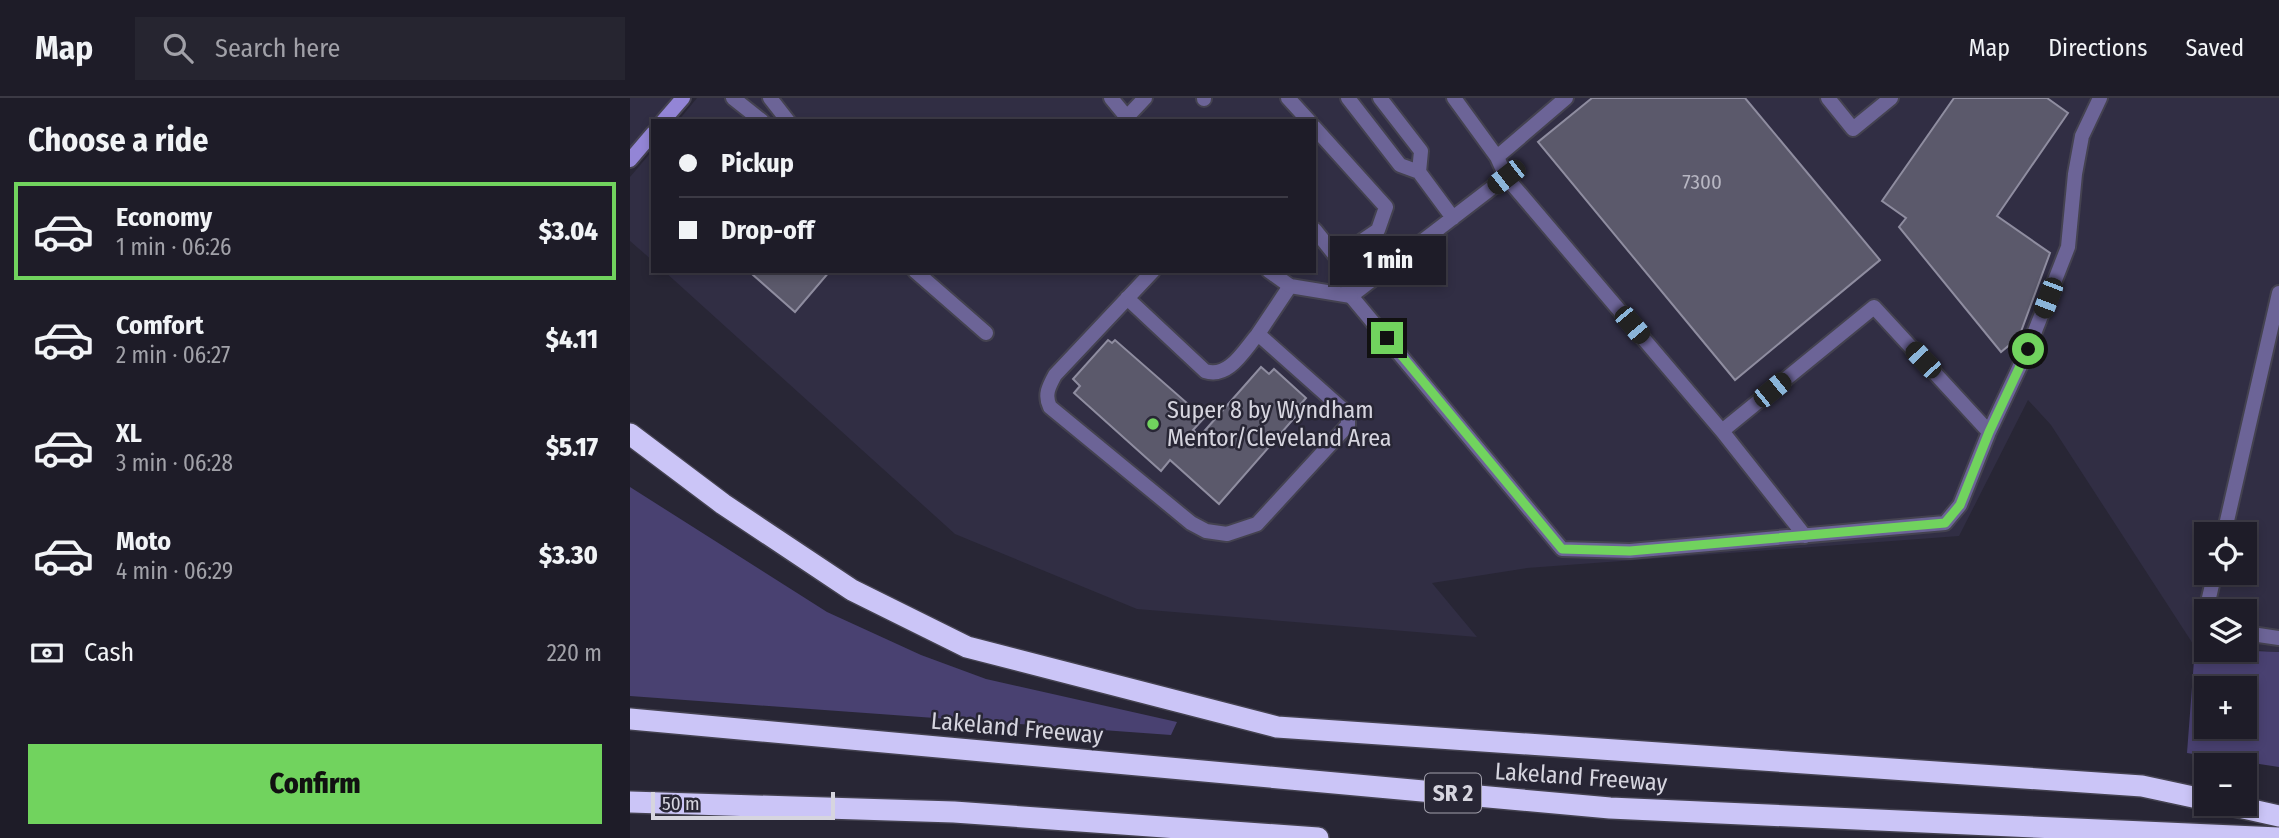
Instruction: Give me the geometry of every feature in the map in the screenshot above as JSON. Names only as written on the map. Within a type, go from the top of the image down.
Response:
[{"type":"highway","points":[[630,434],[723,504],[852,590],[967,647],[1277,727],[2142,786],[2194,797]]},
{"type":"highway","name":"Lakeland Freeway","points":[[630,719],[1610,808],[2279,838]]},
{"type":"highway","points":[[630,802],[954,813],[1318,838]]},
{"type":"highway","points":[[2257,811],[2279,816]]},
{"type":"main road","points":[[665,119],[683,98]]},
{"type":"main road","points":[[630,160],[651,135]]},
{"type":"street","points":[[733,98],[759,119]]},
{"type":"street","points":[[770,98],[786,119]]},
{"type":"street","points":[[1111,98],[1129,119],[1145,98]]},
{"type":"street","points":[[1288,98],[1307,119]]},
{"type":"street","points":[[1348,98],[1400,165],[1419,172],[1453,218]]},
{"type":"street","points":[[1380,98],[1421,151],[1419,172]]},
{"type":"street","points":[[1454,98],[1497,158],[1506,177],[1722,431],[1805,536]]},
{"type":"street","points":[[1497,158],[1566,98]]},
{"type":"street","points":[[1828,98],[1853,129],[1891,98]]},
{"type":"street","points":[[1316,231],[1342,264],[1352,296],[1562,549],[1630,551],[1945,523],[1960,505],[1989,432],[2028,349],[2068,247],[2075,174],[2082,136],[2100,98]]},
{"type":"street","points":[[1316,129],[1386,207],[1378,230],[1337,258]]},
{"type":"street","points":[[1272,273],[1290,286],[1352,296],[1506,177]]},
{"type":"street","points":[[917,273],[986,333]]},
{"type":"street","points":[[1151,273],[1055,375],[1046,400],[1049,407],[1191,523],[1215,533],[1227,534],[1257,524],[1348,425],[1350,419],[1348,414],[1258,334]]},
{"type":"street","points":[[1127,298],[1199,366],[1213,374],[1224,371],[1233,364],[1258,334],[1290,286]]},
{"type":"street","points":[[2227,522],[2279,293]]},
{"type":"street","points":[[1722,431],[1874,307],[1989,432]]},
{"type":"street","points":[[2257,635],[2279,638]]},
{"type":"shaded area","points":[[630,98],[674,98],[656,119],[651,119],[651,125],[630,150]]},
{"type":"shaded area","points":[[697,98],[2279,98],[2279,652],[2257,650],[2257,599],[2194,599],[2194,645],[2051,425],[2028,400],[1959,536],[1527,568],[1432,583],[1477,637],[1137,609],[955,534],[666,273],[1316,273],[1316,119],[680,119]]},
{"type":"shaded area","points":[[651,152],[651,259],[630,241],[630,177]]},
{"type":"shaded area","points":[[630,487],[827,612],[921,655],[986,679],[1177,722],[1171,735],[630,696]]},
{"type":"shaded area","points":[[2257,651],[2279,652],[2279,767],[2257,764],[2257,753],[2187,753],[2194,660],[2257,662]]},
{"type":"building","points":[[1592,98],[1745,98],[1880,260],[1735,380],[1538,142]]},
{"type":"building","points":[[1954,98],[2047,98],[2068,113],[1997,216],[2050,253],[2019,337],[2001,352],[1899,227],[1906,218],[1882,201]]},
{"type":"building","points":[[753,273],[828,273],[795,312]]},
{"type":"building","name":"Super 8 by Wyndham Mentor/Cleveland Area","points":[[1108,340],[1112,343],[1115,340],[1204,418],[1193,430],[1200,436],[1261,367],[1269,374],[1274,369],[1306,398],[1300,405],[1303,408],[1219,504],[1170,460],[1161,471],[1074,393],[1080,386],[1073,379]]},
{"type":"place","name":"Super 8 by Wyndham Mentor/Cleveland Area","points":[[1153,424]]},
{"type":"route","points":[[1387,338],[1562,549],[1630,551],[1945,523],[1960,505],[1989,432],[2028,349]]}]
